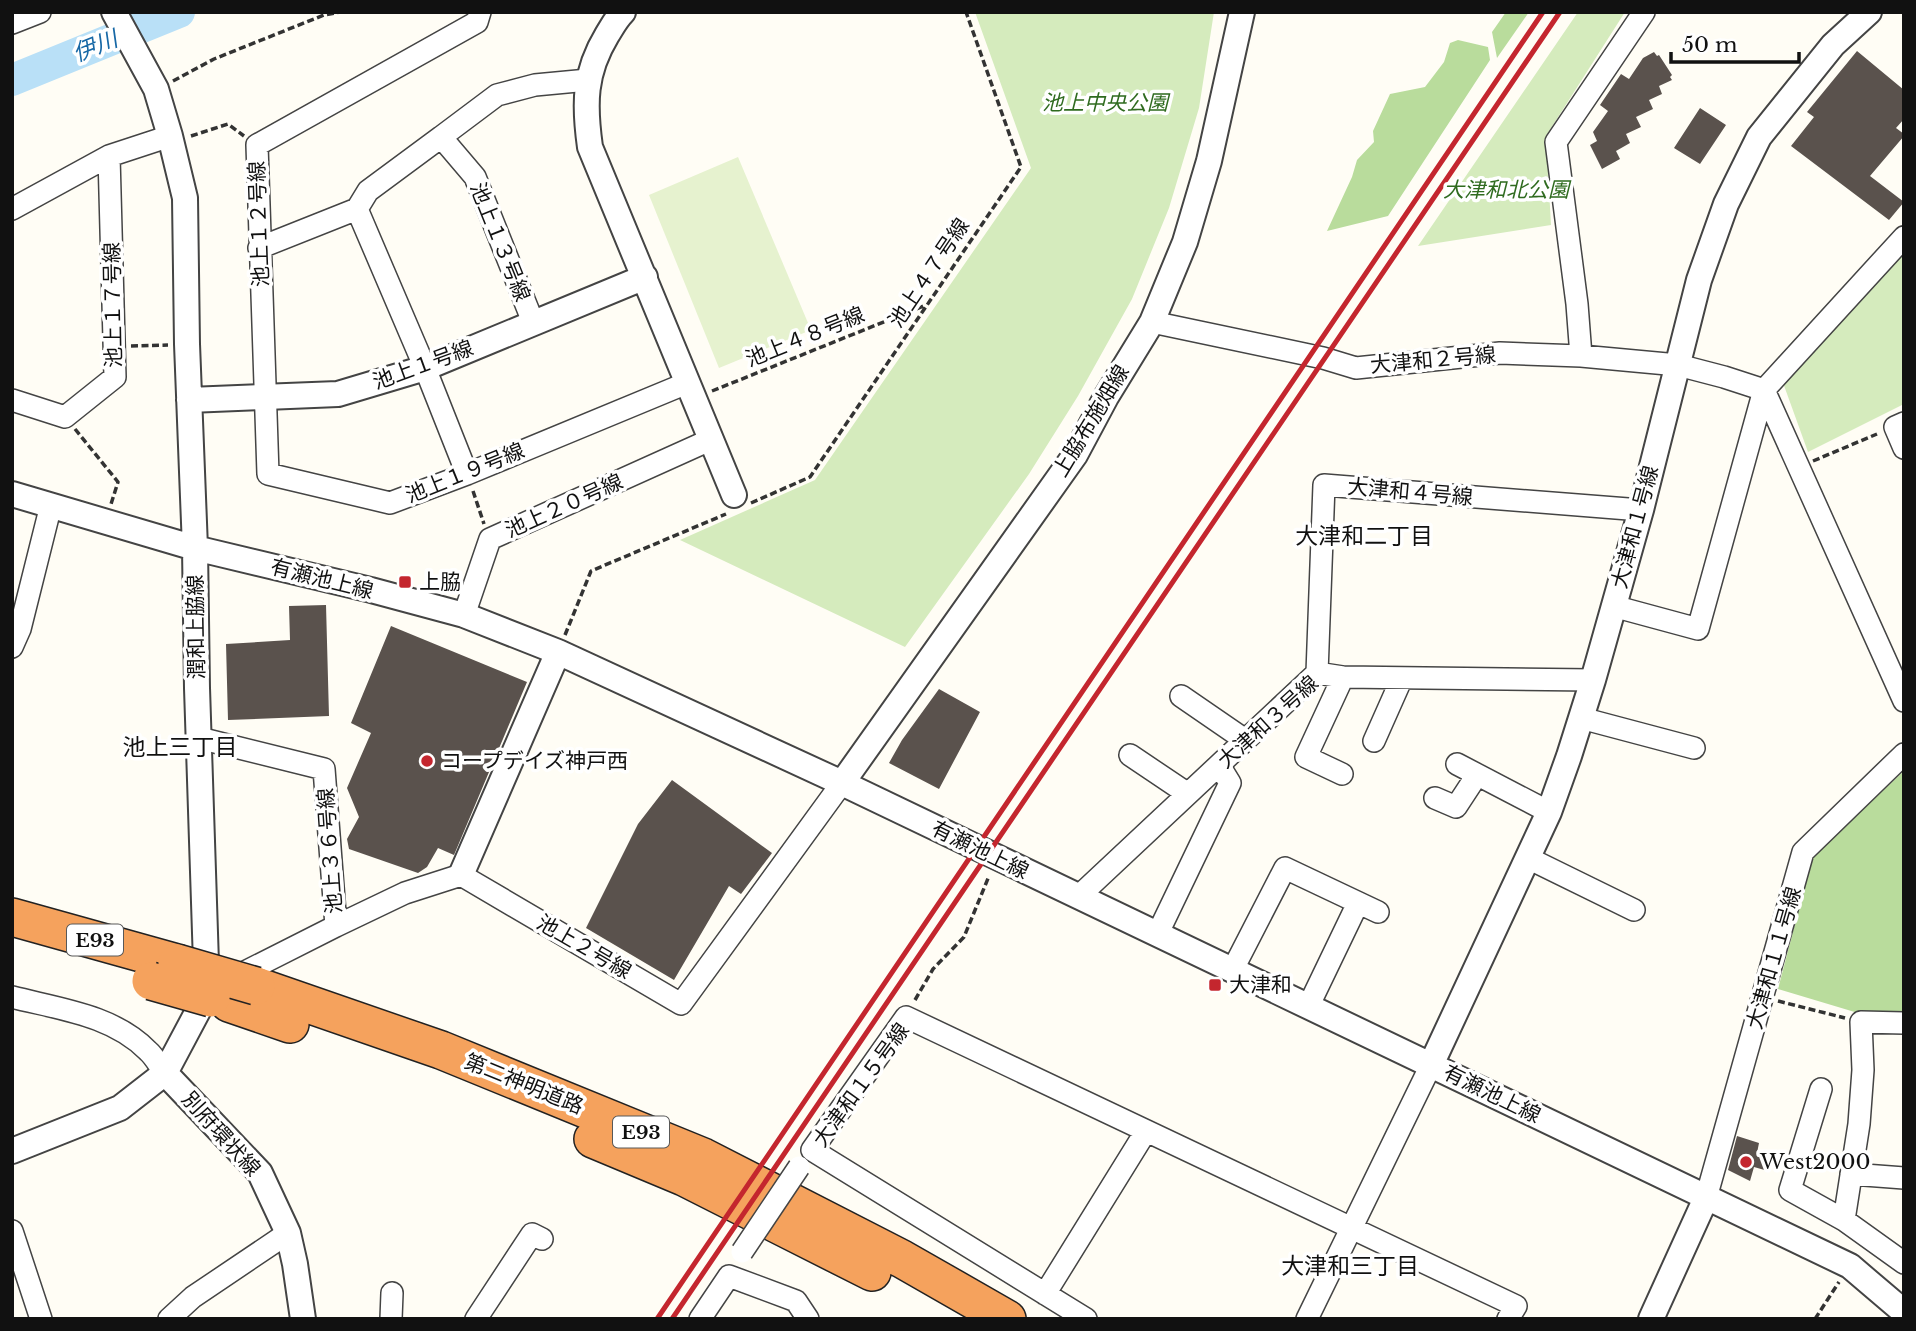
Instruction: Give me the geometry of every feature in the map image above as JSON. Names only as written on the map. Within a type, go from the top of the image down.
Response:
[{"type":"highway","name":"第二神明道路","points":[[12,917],[231,994],[434,1073],[684,1178],[888,1280],[956,1319]]},
{"type":"highway","name":"第二神明道路","points":[[12,941],[164,972]]},
{"type":"highway","name":"第二神明道路","points":[[231,994],[441,1050],[703,1157],[902,1259],[1007,1319]]},
{"type":"street","points":[[12,23],[40,12]]},
{"type":"street","name":"潤和上脇線","points":[[114,12],[163,86],[170,136],[185,198],[199,738],[231,994]]},
{"type":"street","name":"池上１２号線","points":[[265,398],[257,145],[477,22],[480,12]]},
{"type":"street","points":[[623,12],[601,46],[588,80],[586,118],[590,147],[691,390],[741,500]]},
{"type":"street","name":"上脇布施畑線","points":[[842,783],[1075,455],[1106,397],[1152,322],[1185,242],[1209,161],[1242,12]]},
{"type":"street","points":[[1581,356],[1556,142],[1644,12]]},
{"type":"street","name":"大津和１号線","points":[[1430,1065],[1549,812],[1581,719],[1641,510],[1699,280],[1726,204],[1759,137],[1833,45],[1869,12]]},
{"type":"street","points":[[259,248],[357,209],[368,191],[497,95],[536,85],[588,80]]},
{"type":"street","points":[[12,209],[109,156],[170,136]]},
{"type":"street","name":"池上１３号線","points":[[441,137],[475,177],[533,322]]},
{"type":"street","name":"池上１７号線","points":[[65,416],[116,377],[109,156]]},
{"type":"street","points":[[357,209],[467,474]]},
{"type":"street","points":[[1613,606],[1698,629],[1764,390],[1904,237]]},
{"type":"street","name":"池上１号線","points":[[189,400],[338,394],[425,368],[645,277]]},
{"type":"street","name":"大津和２号線","points":[[1152,322],[1356,368],[1500,354],[1581,356],[1678,365]]},
{"type":"street","points":[[1678,365],[1724,376],[1764,390],[1904,701]]},
{"type":"street","name":"池上１９号線","points":[[265,398],[268,474],[390,503],[691,390]]},
{"type":"street","points":[[12,400],[65,416]]},
{"type":"street","points":[[1899,425],[1904,447]]},
{"type":"street","name":"池上２０号線","points":[[464,615],[490,539],[712,439]]},
{"type":"street","name":"大津和４号線","points":[[1317,673],[1324,485],[1641,510]]},
{"type":"street","name":"有瀬池上線","points":[[12,494],[195,548],[464,615],[558,652],[842,783],[1850,1266],[1904,1312]]},
{"type":"street","points":[[12,648],[20,629],[51,505]]},
{"type":"street","points":[[461,875],[558,652]]},
{"type":"street","name":"大津和３号線","points":[[1078,897],[1317,673],[1343,677],[1593,680]]},
{"type":"street","points":[[1342,774],[1306,757],[1343,677]]},
{"type":"street","points":[[1374,741],[1402,678]]},
{"type":"street","points":[[1181,696],[1245,740]]},
{"type":"street","points":[[1581,719],[1694,748]]},
{"type":"street","name":"池上３６号線","points":[[199,738],[324,769],[336,926],[405,893],[461,875]]},
{"type":"street","name":"大津和１１号線","points":[[1706,1198],[1803,852],[1904,754]]},
{"type":"street","points":[[1130,755],[1188,794]]},
{"type":"street","points":[[1457,764],[1549,812]]},
{"type":"street","points":[[1157,935],[1230,783],[1219,765]]},
{"type":"street","points":[[1435,798],[1456,807],[1477,775]]},
{"type":"street","name":"池上２号線","points":[[461,875],[681,1004],[842,783]]},
{"type":"street","points":[[1528,858],[1634,910]]},
{"type":"street","points":[[1232,971],[1285,868],[1378,912]]},
{"type":"street","points":[[1308,1007],[1358,903]]},
{"type":"street","points":[[12,1151],[120,1108],[165,1073],[231,994],[248,969],[336,926]]},
{"type":"street","points":[[12,997],[99,1019],[126,1032],[149,1052],[165,1073]]},
{"type":"street","name":"大津和１５号線","points":[[1086,1319],[805,1159],[906,1017],[1516,1306],[1508,1319]]},
{"type":"street","points":[[1844,1220],[1859,1124],[1862,1083],[1861,1022],[1904,1023]]},
{"type":"street","points":[[1307,1319],[1430,1065]]},
{"type":"street","name":"別府環状線","points":[[165,1073],[260,1173],[288,1233],[303,1319]]},
{"type":"street","points":[[1821,1088],[1790,1190],[1844,1220],[1904,1263]]},
{"type":"street","points":[[1045,1294],[1146,1131]]},
{"type":"street","points":[[700,1319],[805,1159]]},
{"type":"street","points":[[1851,1174],[1904,1178]]},
{"type":"street","points":[[1651,1319],[1706,1198]]},
{"type":"street","points":[[12,1231],[20,1283],[41,1319]]},
{"type":"street","points":[[169,1319],[193,1297],[288,1233]]},
{"type":"street","points":[[476,1319],[532,1234],[542,1239]]},
{"type":"street","points":[[729,1276],[796,1301],[808,1319]]},
{"type":"street","points":[[391,1319],[392,1293]]},
{"type":"path","points":[[163,86],[214,59],[324,15],[340,12]]},
{"type":"path","name":"池上４７号線","points":[[558,652],[591,571],[741,500],[810,477],[1021,167],[966,12]]},
{"type":"path","points":[[170,136],[189,136],[228,124]]},
{"type":"path","name":"池上４８号線","points":[[691,390],[927,304]]},
{"type":"path","points":[[114,346],[187,344]]},
{"type":"path","points":[[65,416],[118,482],[106,521]]},
{"type":"path","points":[[1798,467],[1899,425]]},
{"type":"path","points":[[467,474],[490,539]]},
{"type":"path","points":[[906,1017],[933,969],[964,937],[996,858]]},
{"type":"path","points":[[1763,997],[1861,1022]]},
{"type":"path","points":[[1815,1319],[1850,1266]]},
{"type":"green space","name":"池上中央公園","points":[[975,12],[1214,12],[1199,108],[1169,208],[1132,299],[1078,396],[1029,474],[905,647],[680,540],[815,480],[1031,168]]},
{"type":"green space","points":[[1506,12],[1529,12],[1497,58],[1492,32]]},
{"type":"green space","name":"大津和北公園","points":[[1578,12],[1625,12],[1546,136],[1551,225],[1418,246]]},
{"type":"green space","points":[[1458,40],[1488,47],[1490,60],[1388,216],[1327,231],[1357,160],[1374,142],[1373,131],[1390,94],[1425,87],[1444,62],[1450,43]]},
{"type":"green space","points":[[738,157],[811,330],[719,368],[649,195]]},
{"type":"green space","points":[[1904,248],[1904,404],[1808,452],[1782,380]]},
{"type":"green space","points":[[1904,771],[1904,1014],[1858,1013],[1778,989],[1813,855]]},
{"type":"building","points":[[1857,51],[1904,90],[1904,119],[1896,128],[1904,136],[1870,176],[1904,202],[1889,220],[1791,146],[1814,117],[1807,112]]},
{"type":"building","points":[[1654,52],[1672,75],[1672,80],[1659,86],[1662,94],[1649,100],[1653,109],[1636,117],[1641,127],[1626,134],[1630,143],[1616,151],[1620,159],[1602,169],[1590,145],[1597,141],[1593,132],[1608,111],[1600,105],[1621,74],[1629,79],[1643,58]]},
{"type":"building","points":[[1700,108],[1726,125],[1700,164],[1674,148]]},
{"type":"building","points":[[326,605],[329,716],[228,720],[226,644],[290,640],[289,606]]},
{"type":"building","name":"コープデイズ神戸西","points":[[391,626],[527,682],[454,855],[438,848],[427,867],[418,873],[349,849],[347,839],[359,817],[347,788],[371,733],[351,723]]},
{"type":"building","points":[[939,689],[980,712],[939,789],[889,763],[902,740]]},
{"type":"building","points":[[672,780],[772,853],[741,894],[729,886],[674,980],[586,928],[638,824]]},
{"type":"building","name":"West2000","points":[[1737,1136],[1759,1143],[1757,1153],[1771,1157],[1768,1171],[1754,1167],[1750,1181],[1728,1170]]},
{"type":"waterway","name":"伊川","points":[[12,80],[179,12]]},
{"type":"railway","points":[[657,1319],[1543,12]]},
{"type":"railway","points":[[672,1319],[1560,12]]},
{"type":"place","name":"上脇","points":[[405,582]]},
{"type":"place","name":"コープデイズ神戸西","points":[[427,761]]},
{"type":"place","name":"大津和","points":[[1215,985]]},
{"type":"place","name":"West2000","points":[[1746,1162]]},
{"type":"district","name":"大津和二丁目","points":[[1364,536]]},
{"type":"district","name":"池上三丁目","points":[[180,747]]},
{"type":"district","name":"大津和三丁目","points":[[1350,1266]]}]
